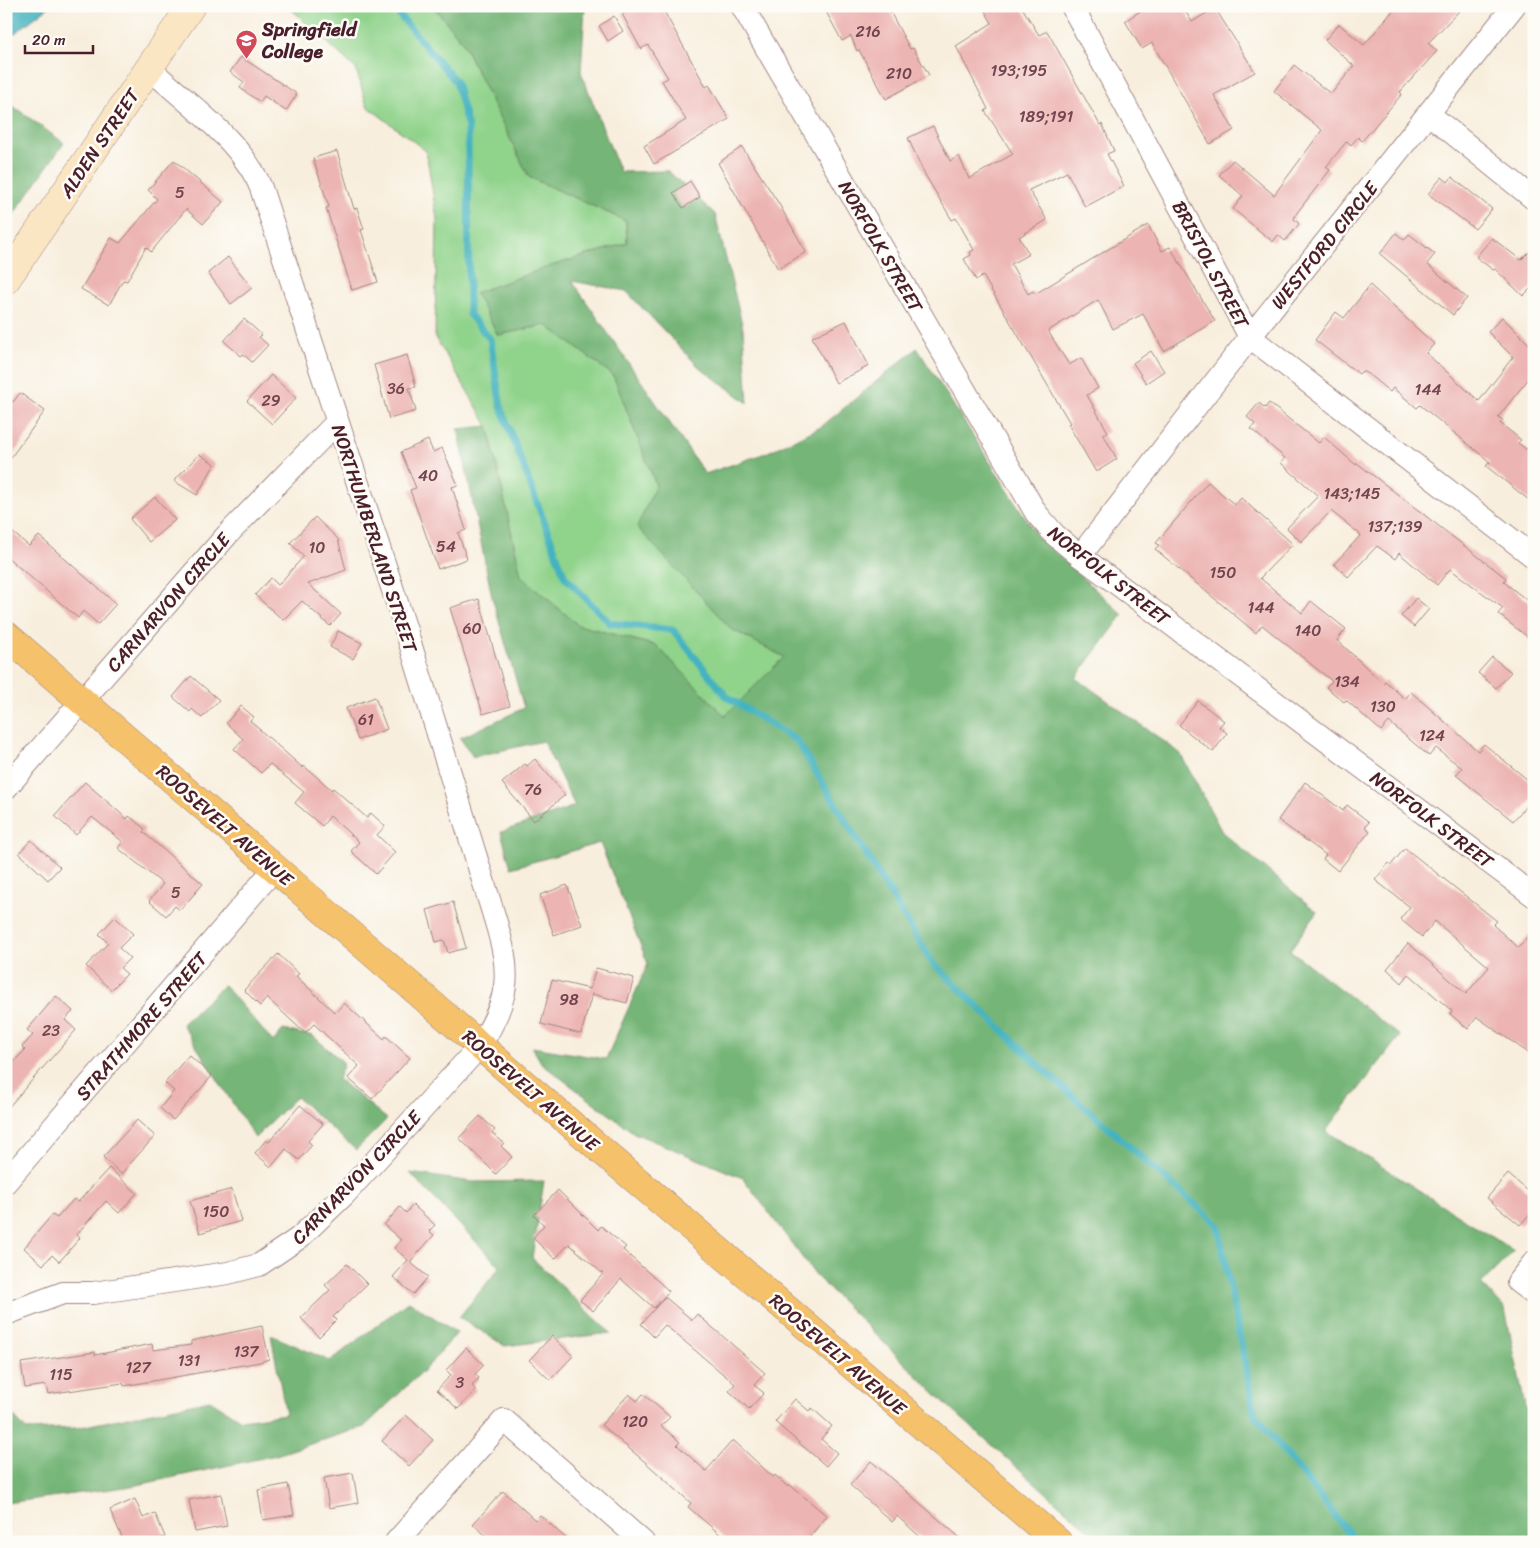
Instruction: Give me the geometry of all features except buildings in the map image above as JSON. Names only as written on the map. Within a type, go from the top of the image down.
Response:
[{"type":"main road","name":"ALDEN STREET","points":[[6,280],[191,6]]},
{"type":"main road","name":"ROOSEVELT AVENUE","points":[[6,635],[480,1046],[1058,1542]]},
{"type":"street","name":"NORFOLK STREET","points":[[742,6],[1036,513],[1055,536],[1534,896]]},
{"type":"street","name":"BRISTOL STREET","points":[[1072,6],[1250,337],[1534,557]]},
{"type":"street","name":"WESTFORD CIRCLE","points":[[1080,556],[1250,337],[1514,6]]},
{"type":"street","name":"NORTHUMBERLAND STREET","points":[[149,68],[233,145],[256,176],[406,630],[504,948],[507,977],[502,1004],[480,1046]]},
{"type":"street","points":[[1429,114],[1534,199]]},
{"type":"street","name":"CARNARVON CIRCLE","points":[[6,788],[227,535],[338,422]]},
{"type":"street","name":"STRATHMORE STREET","points":[[6,1182],[275,868]]},
{"type":"street","name":"CARNARVON CIRCLE","points":[[6,1314],[63,1294],[93,1293],[228,1273],[249,1268],[269,1260],[299,1238],[345,1194],[480,1046]]},
{"type":"street","points":[[1526,1288],[1534,1262]]},
{"type":"street","points":[[396,1542],[504,1420],[643,1542]]},
{"type":"green space","points":[[288,6],[433,6],[462,41],[529,177],[626,221],[627,243],[551,266],[475,293],[498,335],[546,325],[613,375],[656,485],[731,629],[785,657],[725,717],[657,646],[578,625],[521,576],[488,426],[435,337],[437,219],[426,151],[367,106],[356,69]]},
{"type":"green space","points":[[433,6],[585,6],[581,72],[620,172],[668,171],[715,214],[743,328],[748,403],[699,367],[626,291],[572,281],[705,474],[766,453],[821,427],[917,348],[1037,536],[1123,615],[1076,678],[1180,753],[1222,832],[1317,912],[1290,950],[1400,1036],[1326,1131],[1514,1251],[1481,1284],[1505,1309],[1525,1406],[1534,1420],[1534,1542],[1102,1542],[950,1408],[816,1276],[743,1178],[634,1133],[542,1064],[532,1047],[606,1059],[648,964],[600,843],[511,868],[501,832],[575,806],[543,741],[473,757],[460,738],[524,708],[492,597],[458,429],[488,426],[521,576],[578,625],[657,646],[725,716],[784,657],[731,629],[637,527],[656,485],[613,375],[546,325],[498,335],[475,293],[551,266],[627,243],[626,221],[529,177],[462,41]]},
{"type":"green space","points":[[6,101],[64,143],[6,225]]},
{"type":"green space","points":[[224,985],[273,1042],[283,1030],[313,1036],[344,1063],[338,1079],[387,1119],[356,1150],[296,1097],[255,1138],[182,1024]]},
{"type":"green space","points":[[410,1173],[472,1182],[544,1181],[532,1258],[611,1333],[505,1346],[459,1317],[500,1267]]},
{"type":"green space","points":[[409,1301],[457,1333],[428,1366],[364,1427],[276,1455],[133,1486],[6,1503],[6,1339],[9,1339],[10,1412],[26,1430],[76,1428],[210,1400],[241,1420],[286,1414],[271,1335],[330,1361]]},
{"type":"water","points":[[6,6],[50,6],[6,40]]},
{"type":"waterway","points":[[392,6],[456,82],[468,128],[469,314],[490,339],[501,407],[565,577],[610,623],[673,630],[726,696],[797,741],[932,962],[1051,1077],[1218,1225],[1255,1415],[1356,1542]]},
{"type":"place","name":"Springfield College","points":[[246,59]]}]
